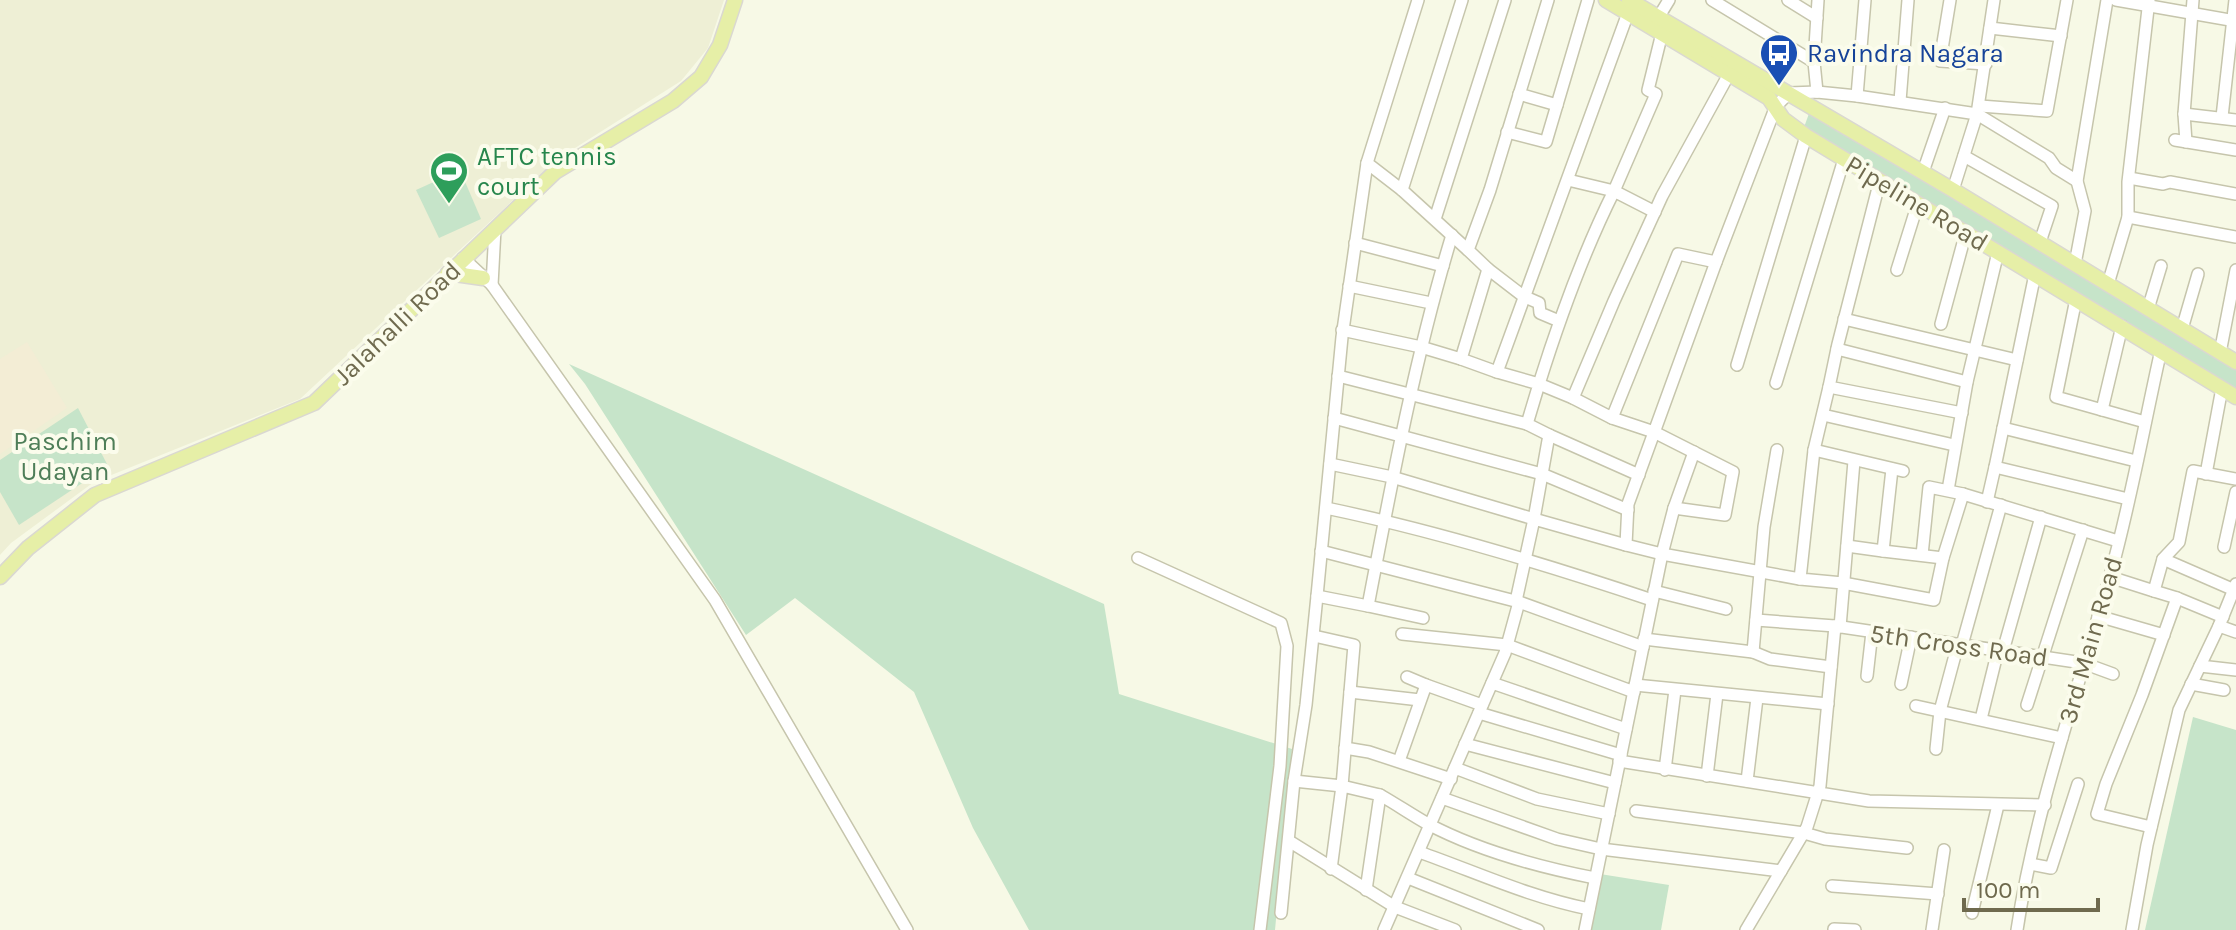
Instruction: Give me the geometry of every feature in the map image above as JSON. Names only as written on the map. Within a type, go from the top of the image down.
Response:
[{"type":"main road","name":"Jalahalli Road","points":[[0,577],[28,548],[95,495],[314,403],[555,172],[673,101],[701,77],[720,45],[735,0]]},
{"type":"main road","name":"Pipeline Road","points":[[1606,0],[1628,7],[1769,98],[1783,119],[1806,136],[2236,397]]},
{"type":"main road","name":"Pipeline Road","points":[[1658,26],[1789,93],[2236,362]]},
{"type":"main road","points":[[448,273],[488,281]]},
{"type":"street","points":[[1281,913],[1294,781],[1314,636],[1342,330],[1367,163],[1418,0]]},
{"type":"street","points":[[1402,190],[1462,0]]},
{"type":"street","points":[[1435,219],[1505,0]]},
{"type":"street","points":[[1468,250],[1548,0]]},
{"type":"street","points":[[1507,132],[1546,142],[1588,0]]},
{"type":"street","points":[[1527,424],[1559,321],[1656,94],[1648,90],[1658,26],[1669,0]]},
{"type":"street","points":[[1712,0],[1814,62]]},
{"type":"street","points":[[1788,0],[1817,18]]},
{"type":"street","points":[[1817,92],[1814,62],[1818,0]]},
{"type":"street","points":[[1857,96],[1865,0]]},
{"type":"street","points":[[1900,101],[1908,0]]},
{"type":"street","points":[[1950,0],[1940,61],[1986,64]]},
{"type":"street","points":[[1953,190],[1979,110],[1994,0]]},
{"type":"street","points":[[1626,545],[1628,510],[1639,475],[1776,106],[1789,93],[1817,92],[1945,108],[2047,111],[2067,0]]},
{"type":"street","points":[[2075,264],[2085,211],[2077,181],[2107,0]]},
{"type":"street","points":[[2116,0],[2234,20]]},
{"type":"street","points":[[2193,0],[2180,141],[2236,150]]},
{"type":"street","points":[[2222,117],[2235,0]]},
{"type":"street","points":[[2108,284],[2128,217],[2129,178],[2148,3]]},
{"type":"street","points":[[1497,372],[1628,7]]},
{"type":"street","points":[[1990,28],[2061,36]]},
{"type":"street","points":[[1573,398],[1655,212],[1729,74]]},
{"type":"street","points":[[1519,94],[1557,105]]},
{"type":"street","points":[[1923,172],[1945,108]]},
{"type":"street","points":[[1979,110],[2077,181]]},
{"type":"street","points":[[2184,114],[2236,120]]},
{"type":"street","points":[[1737,365],[1806,136]]},
{"type":"street","points":[[1964,156],[2052,206],[2040,242]]},
{"type":"street","points":[[1776,383],[1844,159]]},
{"type":"street","points":[[1367,163],[1402,190],[1488,269],[1523,296],[1539,303],[1540,313],[1559,321]]},
{"type":"street","points":[[2129,178],[2236,194]]},
{"type":"street","points":[[1568,180],[1614,191],[1655,212]]},
{"type":"street","points":[[1800,579],[1814,450],[1880,180]]},
{"type":"street","points":[[1897,270],[1918,203]]},
{"type":"street","points":[[2128,217],[2236,237]]},
{"type":"street","points":[[488,281],[495,229]]},
{"type":"street","points":[[1941,324],[1966,232]]},
{"type":"street","points":[[1368,606],[1410,392],[1431,303],[1452,235]]},
{"type":"street","points":[[1355,243],[1443,266]]},
{"type":"street","points":[[1948,490],[1967,382],[1998,252]]},
{"type":"street","points":[[1612,418],[1678,254],[1716,262]]},
{"type":"street","points":[[463,258],[488,281],[715,600],[907,930]]},
{"type":"street","points":[[2148,309],[2161,266]]},
{"type":"street","points":[[1461,359],[1488,269]]},
{"type":"street","points":[[2220,353],[2236,270]]},
{"type":"street","points":[[1987,502],[2035,274]]},
{"type":"street","points":[[2182,329],[2198,274]]},
{"type":"street","points":[[1349,286],[1431,303]]},
{"type":"street","points":[[2076,299],[2056,397],[2145,422]]},
{"type":"street","points":[[1844,319],[2017,360]]},
{"type":"street","points":[[2102,410],[2122,326]]},
{"type":"street","points":[[1342,330],[1421,347],[1539,384],[1612,418],[1654,432],[1733,472],[1725,515],[1674,508]]},
{"type":"street","points":[[1837,349],[1967,382]]},
{"type":"street","name":"3rd Main Road","points":[[2017,930],[2030,864],[2062,738],[2110,577],[2161,350]]},
{"type":"street","points":[[1338,376],[1527,424],[1639,475]]},
{"type":"street","points":[[1829,387],[1962,413]]},
{"type":"street","points":[[2206,474],[2222,388]]},
{"type":"street","points":[[1823,415],[1954,445]]},
{"type":"street","points":[[1334,418],[1542,474],[1628,510]]},
{"type":"street","points":[[2003,428],[2136,461]]},
{"type":"street","points":[[1384,930],[1507,645],[1549,435]]},
{"type":"street","points":[[1753,652],[1759,572],[1777,450]]},
{"type":"street","points":[[1814,450],[1897,470],[1883,551]]},
{"type":"street","points":[[1585,930],[1662,554],[1694,452]]},
{"type":"street","points":[[1746,930],[1804,833],[1817,794],[1843,583],[1854,461]]},
{"type":"street","points":[[1330,464],[1392,477],[1662,554],[1934,600],[1943,558],[1963,494]]},
{"type":"street","points":[[1995,467],[2128,499]]},
{"type":"street","points":[[2154,591],[2163,559],[2179,542],[2193,471],[2236,479]]},
{"type":"street","points":[[1922,555],[1929,487],[1963,494],[2118,541]]},
{"type":"street","points":[[2224,547],[2236,492]]},
{"type":"street","points":[[1936,749],[1940,711],[2001,505]]},
{"type":"street","points":[[1326,508],[1384,520],[1653,595],[1726,609]]},
{"type":"street","points":[[1981,719],[2041,517]]},
{"type":"street","points":[[2027,705],[2083,530]]},
{"type":"street","points":[[1847,546],[1943,558]]},
{"type":"street","points":[[1321,551],[1518,602],[1644,643],[1753,652],[1770,659],[1831,667]]},
{"type":"street","points":[[1138,558],[1281,623],[1287,646],[1280,766],[1260,930]]},
{"type":"street","points":[[2132,930],[2151,827],[2179,710],[2221,622],[2234,586],[2163,559]]},
{"type":"street","points":[[2110,577],[2177,598],[2236,632]]},
{"type":"street","points":[[1317,596],[1423,618]]},
{"type":"street","points":[[2151,827],[2097,814],[2177,598]]},
{"type":"street","points":[[2098,616],[2164,635]]},
{"type":"street","name":"5th Cross Road","points":[[1756,620],[1838,627],[2000,650],[2083,663],[2113,674]]},
{"type":"street","points":[[1867,676],[1872,632]]},
{"type":"street","points":[[1402,634],[1507,645],[1634,688],[1828,704]]},
{"type":"street","points":[[1314,636],[1354,645],[1342,786],[1331,869]]},
{"type":"street","points":[[1901,684],[1911,637]]},
{"type":"street","points":[[2200,666],[2236,670]]},
{"type":"street","points":[[1407,677],[1480,709],[1620,758],[1665,770],[1869,801],[2045,805]]},
{"type":"street","points":[[1492,683],[1626,729]]},
{"type":"street","points":[[2191,684],[2224,690]]},
{"type":"street","points":[[1399,761],[1426,685]]},
{"type":"street","points":[[1665,770],[1675,690]]},
{"type":"street","points":[[1350,692],[1420,700]]},
{"type":"street","points":[[1707,776],[1717,694]]},
{"type":"street","points":[[1747,781],[1757,698]]},
{"type":"street","points":[[1916,706],[2062,738]]},
{"type":"street","points":[[1465,744],[1615,783]]},
{"type":"street","points":[[1345,748],[1453,774],[1537,799],[1609,814]]},
{"type":"street","points":[[1294,781],[1342,786],[1380,795],[1430,825],[1551,869],[1595,878]]},
{"type":"street","points":[[2030,864],[2051,868],[2078,784]]},
{"type":"street","points":[[1366,890],[1380,795]]},
{"type":"street","points":[[1442,798],[1557,839],[1601,849],[1781,871]]},
{"type":"street","points":[[1972,913],[1998,805]]},
{"type":"street","points":[[1636,811],[1907,848]]},
{"type":"street","points":[[1289,841],[1395,907],[1455,930]]},
{"type":"street","points":[[1932,930],[1944,850]]},
{"type":"street","points":[[1419,852],[1511,888],[1553,902],[1589,909]]},
{"type":"street","points":[[1408,878],[1538,930]]},
{"type":"street","points":[[1832,886],[1938,894]]},
{"type":"street","points":[[1834,929],[1855,930]]},
{"type":"shaded area","points":[[0,0],[724,0],[708,48],[681,81],[556,160],[300,399],[94,482],[11,543],[0,555]]},
{"type":"shaded area","points":[[27,342],[67,408],[0,454],[0,359]]},
{"type":"green space","points":[[1811,108],[2236,364],[2236,391],[1803,130]]},
{"type":"green space","name":"AFTC tennis court","points":[[460,170],[481,219],[439,238],[416,190]]},
{"type":"green space","points":[[569,364],[1104,604],[1119,694],[1292,749],[1275,930],[1029,930],[973,828],[914,692],[795,598],[746,635],[585,384]]},
{"type":"green space","name":"Paschim Udayan","points":[[78,408],[108,466],[19,525],[0,492],[0,460]]},
{"type":"green space","points":[[2193,717],[2236,730],[2236,930],[2145,930]]},
{"type":"green space","points":[[1600,874],[1669,885],[1661,930],[1591,930]]},
{"type":"place","name":"Ravindra Nagara","points":[[1779,87]]},
{"type":"place","name":"AFTC tennis court","points":[[449,205]]}]
